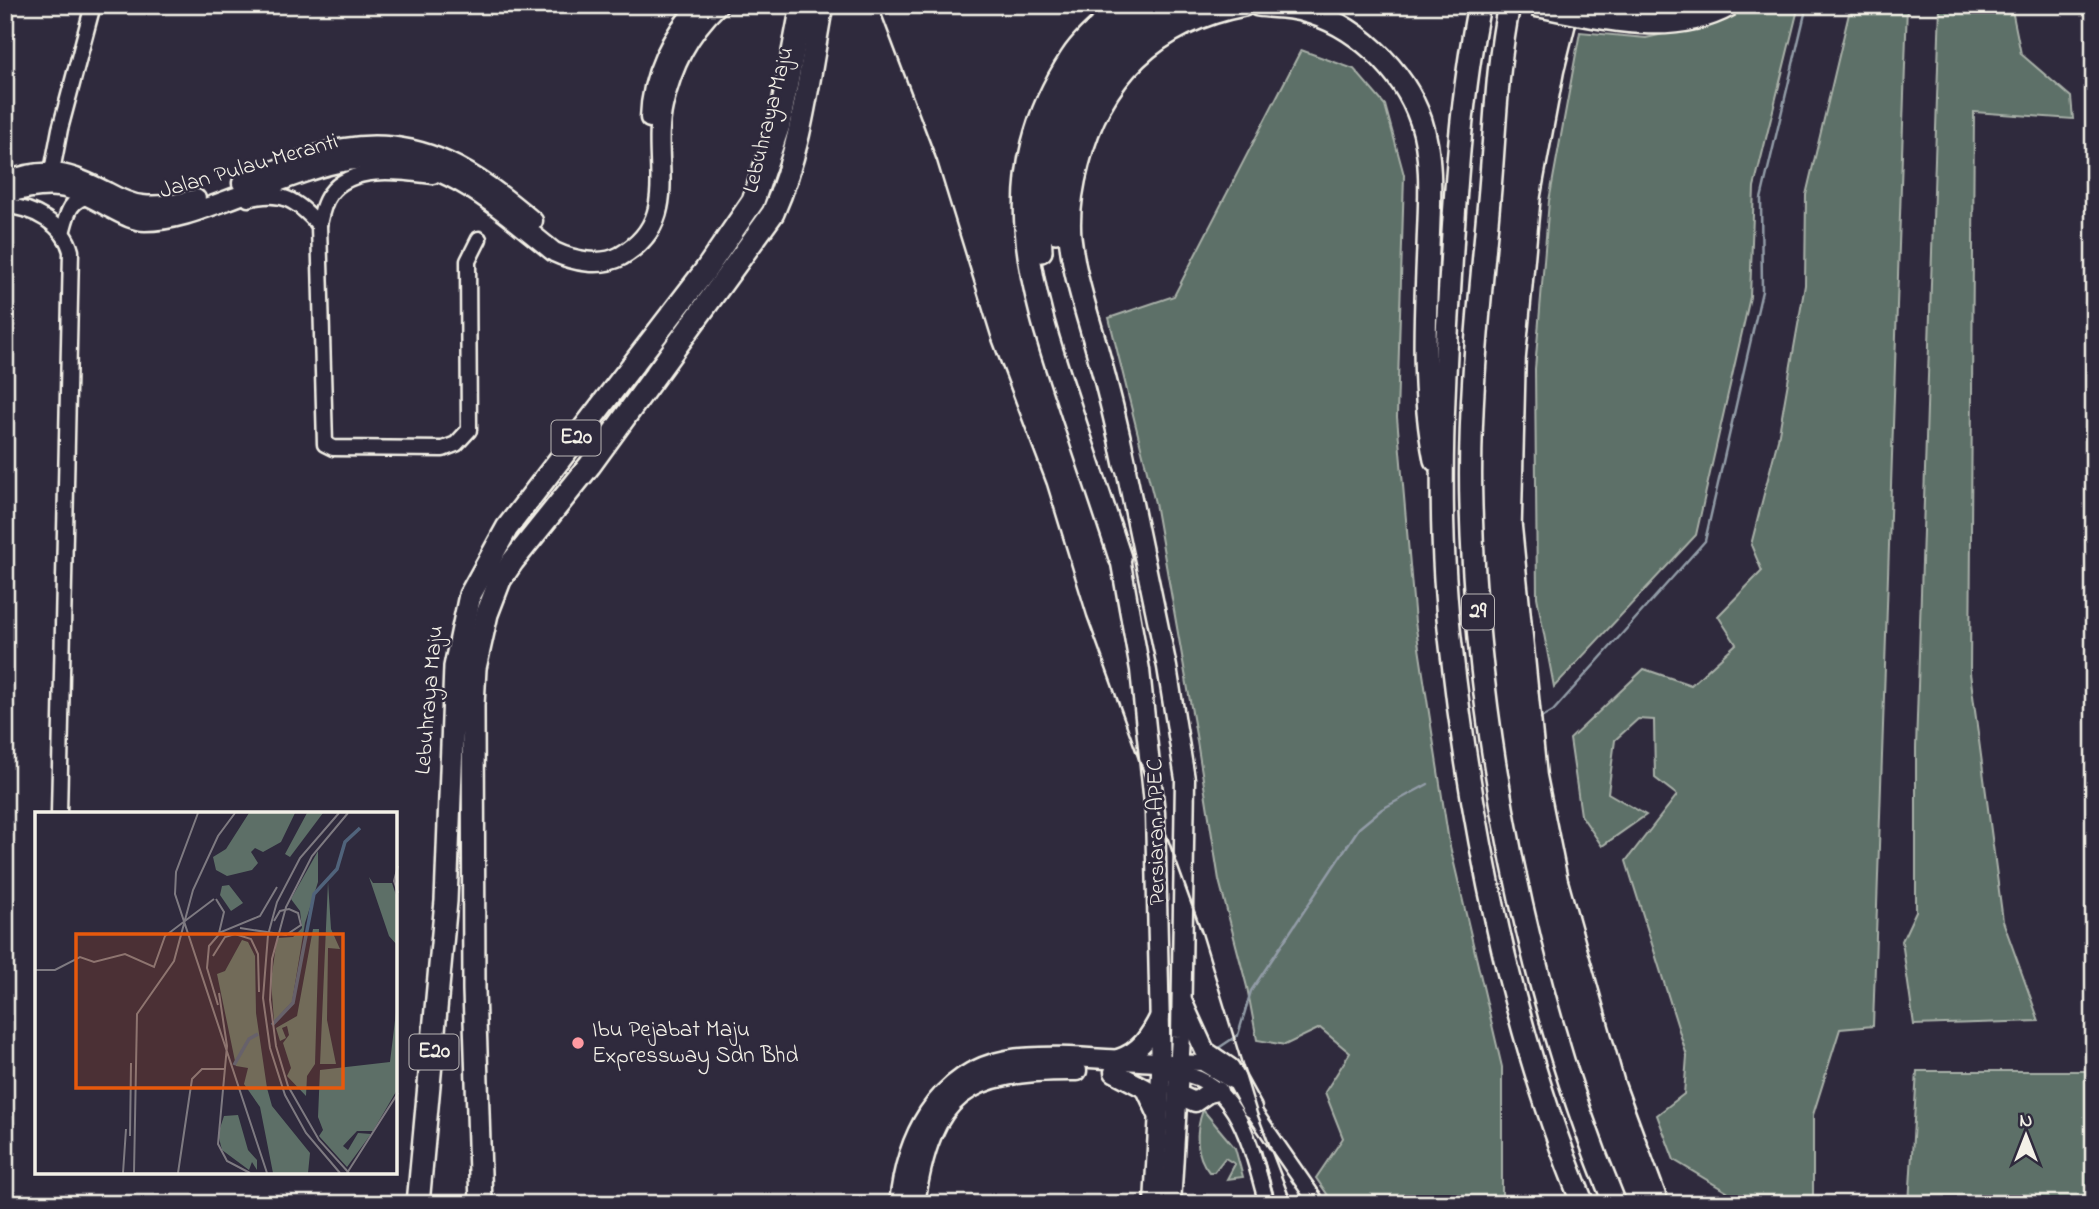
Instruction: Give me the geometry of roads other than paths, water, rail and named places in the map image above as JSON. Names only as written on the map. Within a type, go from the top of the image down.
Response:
[{"type":"highway","name":"Lebuhraya Maju","points":[[418,1204],[446,901],[454,667],[470,594],[507,528],[705,271],[753,201],[779,125],[802,5]]},
{"type":"highway","points":[[1120,558],[1034,292],[1024,215],[1025,190],[1035,139],[1048,102],[1071,59],[1086,39],[1123,5]]},
{"type":"highway","points":[[1120,558],[1088,429],[1049,297],[1039,214],[1050,141],[1062,107],[1086,67],[1115,32],[1146,5]]},
{"type":"highway","points":[[1125,465],[1099,399],[1060,270],[1055,234],[1057,188],[1073,127],[1101,75],[1147,29],[1184,5]]},
{"type":"highway","points":[[1125,465],[1114,410],[1077,283],[1070,235],[1072,190],[1083,145],[1114,82],[1133,58],[1172,29],[1215,11],[1244,5]]},
{"type":"highway","points":[[1258,5],[1300,9],[1332,21],[1371,46],[1401,81],[1420,121],[1427,158],[1429,197],[1427,423],[1443,496]]},
{"type":"highway","name":"29","points":[[1479,5],[1469,58],[1455,198],[1443,496],[1450,644],[1469,773],[1495,907],[1526,1037],[1566,1162],[1583,1204]]},
{"type":"highway","name":"29","points":[[1509,5],[1479,306],[1471,506],[1480,641],[1491,730],[1522,900],[1555,1027],[1594,1152],[1615,1204]]},
{"type":"highway","points":[[1489,199],[1523,5]]},
{"type":"highway","points":[[1533,5],[1660,24],[1686,22],[1730,5]]},
{"type":"highway","points":[[1634,5],[1651,8],[1687,5]]},
{"type":"highway","name":"Lebuhraya Maju","points":[[481,1204],[472,844],[475,668],[484,624],[500,580],[513,561],[590,465],[773,212],[782,192],[798,133],[822,6]]},
{"type":"main road","name":"Jalan Pulau Meranti","points":[[5,182],[19,176],[52,171],[84,180],[125,201],[141,205],[171,205],[344,148],[385,146],[442,157],[476,176],[560,242],[574,249],[612,249],[632,236],[642,221],[648,203],[650,110],[655,84],[664,58],[700,5]]},
{"type":"main road","name":"Jalan Pulau Meranti","points":[[5,194],[38,184],[55,184],[90,196],[120,213],[145,221],[176,217],[348,162],[400,159],[459,180],[554,252],[570,260],[615,260],[639,246],[652,230],[660,205],[662,111],[671,77],[688,39],[718,5]]},
{"type":"main road","points":[[1086,39],[1114,5]]},
{"type":"main road","name":"Persiaran APEC","points":[[1125,465],[1167,667],[1185,779],[1180,1067],[1171,1204]]},
{"type":"main road","name":"Persiaran APEC","points":[[1120,558],[1140,670],[1153,780],[1161,1014],[1154,1204]]},
{"type":"main road","points":[[1181,1000],[1205,1051],[1230,1068],[1252,1108]]},
{"type":"main road","points":[[1112,1067],[1136,1050],[1152,1031],[1161,1014]]},
{"type":"main road","points":[[899,1204],[902,1175],[911,1142],[923,1120],[937,1102],[964,1079],[992,1064],[1018,1059],[1112,1067],[1146,1090],[1158,1116]]},
{"type":"main road","points":[[915,1204],[920,1166],[934,1125],[946,1109],[978,1084],[1020,1072],[1161,1067]]},
{"type":"main road","points":[[1179,1095],[1195,1102],[1201,1096],[1218,1091]]},
{"type":"street","points":[[52,171],[60,129],[93,5]]},
{"type":"street","points":[[459,180],[400,173],[354,177],[330,193],[318,225],[325,444],[333,448],[443,449],[456,444],[469,430],[468,261],[479,239]]},
{"type":"street","points":[[209,206],[261,195],[281,195],[293,199],[318,225]]},
{"type":"street","points":[[62,233],[72,204],[80,198],[90,196]]},
{"type":"street","points":[[5,206],[32,212],[62,233],[71,251],[59,812]]},
{"type":"street","points":[[1161,1067],[1202,1063],[1227,1076],[1318,1204]]},
{"type":"street","points":[[1180,1067],[1203,1079],[1231,1104],[1247,1139],[1266,1204]]},
{"type":"waterway","points":[[1541,718],[1553,711],[1705,541],[1762,291],[1761,199],[1807,5]]},
{"type":"waterway","points":[[1217,1049],[1238,1035],[1251,991],[1359,828],[1382,809],[1428,784]]},
{"type":"railway","points":[[878,5],[937,161],[992,340],[1047,485],[1087,616],[1202,933],[1257,1113],[1292,1204]]},
{"type":"railway","points":[[1581,5],[1564,73],[1541,197],[1526,359],[1522,524],[1547,774],[1568,879],[1625,1082],[1670,1204]]},
{"type":"railway","points":[[1261,1150],[1276,1204]]},
{"type":"place","name":"Ibu Pejabat Maju Expressway Sdn Bhd","points":[[578,1043]]}]
